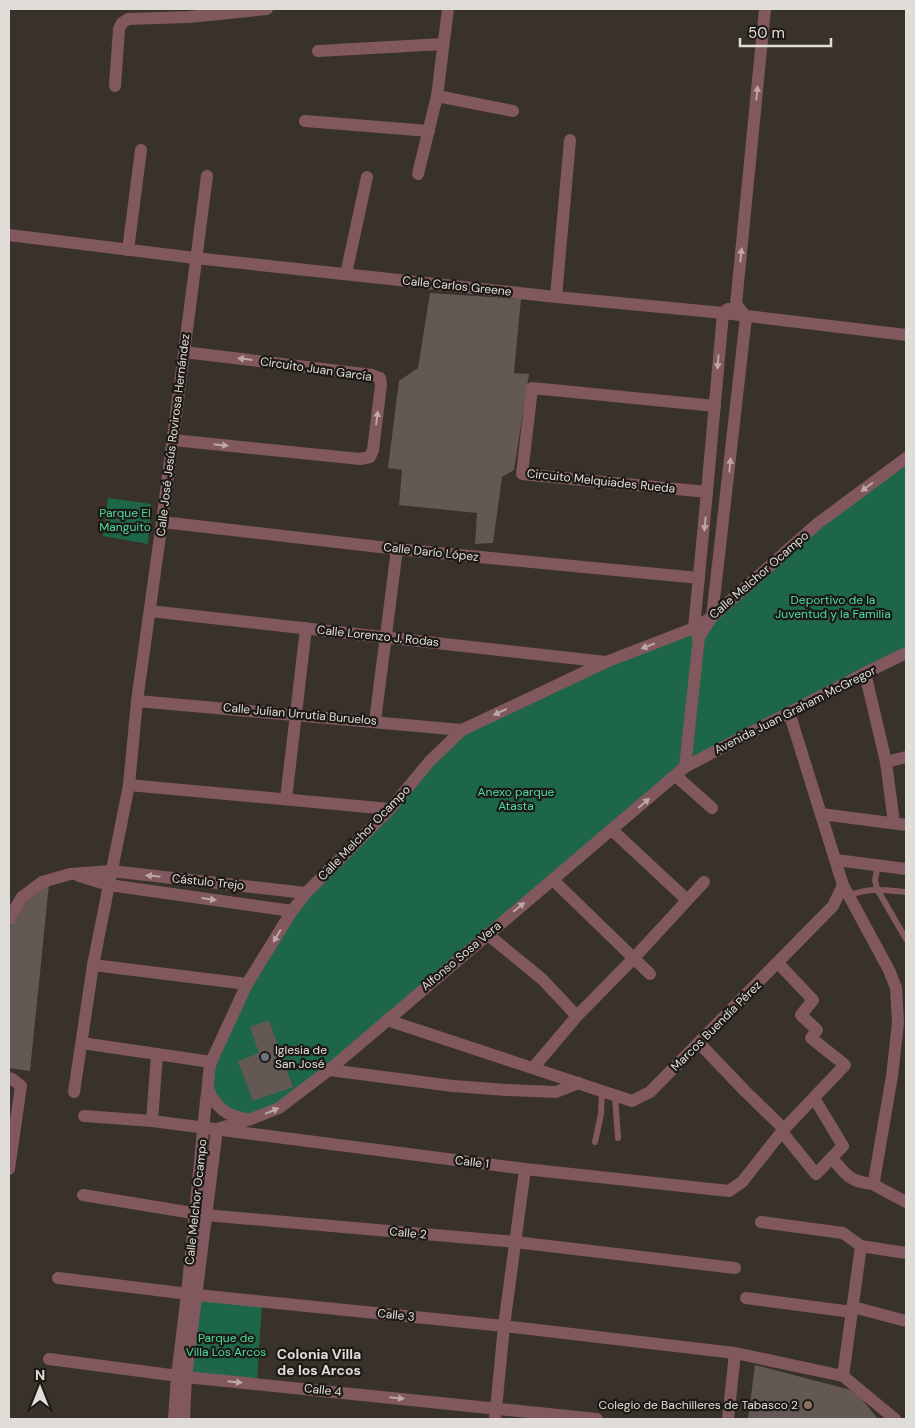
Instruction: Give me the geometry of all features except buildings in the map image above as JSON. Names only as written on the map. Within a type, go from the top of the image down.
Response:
[{"type":"street","points":[[115,86],[119,30],[122,23],[128,19],[189,17],[238,10],[267,9]]},
{"type":"street","points":[[418,174],[437,96],[448,9]]},
{"type":"street","points":[[712,617],[746,317],[736,304],[766,9]]},
{"type":"street","points":[[318,51],[443,44]]},
{"type":"street","points":[[437,96],[513,111]]},
{"type":"street","points":[[305,121],[429,130]]},
{"type":"street","points":[[556,298],[570,140]]},
{"type":"street","points":[[128,250],[141,150]]},
{"type":"street","name":"Calle José Jesús Rovirosa Hernández","points":[[74,1092],[93,965],[128,785],[137,700],[207,176]]},
{"type":"street","points":[[346,274],[367,177]]},
{"type":"street","name":"Calle Carlos Greene","points":[[9,235],[195,258],[556,298],[723,313],[906,335]]},
{"type":"street","points":[[712,808],[680,771],[696,633],[723,313],[736,304]]},
{"type":"street","name":"Circuito Juan García","points":[[173,440],[360,459],[370,457],[373,450],[381,385],[380,378],[372,375],[184,352]]},
{"type":"street","name":"Circuito Melquiades Rueda","points":[[707,492],[522,474],[532,388],[715,406]]},
{"type":"street","name":"Calle Melchor Ocampo","points":[[174,1419],[182,1376],[200,1215],[204,1127],[208,1089],[207,1075],[211,1062],[247,984],[292,911],[306,893],[390,809],[430,761],[462,730],[606,662],[696,633],[817,524],[906,458]]},
{"type":"street","name":"Calle Darío López","points":[[162,522],[397,549],[700,578]]},
{"type":"street","points":[[375,721],[397,549]]},
{"type":"street","name":"Calle Lorenzo J. Rodas","points":[[150,611],[606,662]]},
{"type":"street","points":[[286,799],[306,628]]},
{"type":"street","name":"Avenida Juan Graham McGregor","points":[[680,771],[865,672],[906,653]]},
{"type":"street","points":[[821,814],[900,824],[865,672]]},
{"type":"street","name":"Calle Julian Urrutia Buruelos","points":[[137,700],[462,730]]},
{"type":"street","points":[[789,712],[846,890],[889,970],[896,988],[898,1023],[892,1076],[874,1184]]},
{"type":"street","points":[[886,762],[906,757]]},
{"type":"street","name":"Alfonso Sosa Vera","points":[[222,1127],[251,1119],[279,1108],[330,1070],[680,771]]},
{"type":"street","points":[[128,785],[390,809]]},
{"type":"street","points":[[612,830],[686,899]]},
{"type":"street","points":[[836,860],[906,869]]},
{"type":"street","name":"Cástulo Trejo","points":[[9,919],[22,897],[42,882],[70,874],[111,870],[306,893]]},
{"type":"street","name":"Cástulo Trejo","points":[[70,874],[109,885],[292,911]]},
{"type":"street","points":[[553,880],[650,974]]},
{"type":"street","points":[[533,1068],[577,1016],[704,882]]},
{"type":"street","name":"Marcos Buendía Pérez","points":[[387,1020],[632,1101],[650,1092],[778,963],[846,890]]},
{"type":"street","points":[[487,934],[542,979],[577,1016]]},
{"type":"street","points":[[778,963],[813,1000],[801,1015],[817,1030],[810,1038],[845,1065],[783,1131]]},
{"type":"street","points":[[93,965],[247,984]]},
{"type":"street","points":[[698,1042],[783,1131],[816,1174],[842,1146],[814,1098]]},
{"type":"street","points":[[82,1043],[211,1062]]},
{"type":"street","points":[[152,1121],[157,1054]]},
{"type":"street","points":[[330,1070],[507,1090],[556,1092],[578,1083]]},
{"type":"street","points":[[9,1078],[21,1086],[9,1169]]},
{"type":"street","points":[[208,1089],[213,1100],[225,1112],[236,1118],[251,1119]]},
{"type":"street","name":"Calle 1","points":[[84,1116],[222,1127],[525,1169],[729,1192],[742,1182],[783,1131]]},
{"type":"street","name":"Calle Melchor Ocampo","points":[[200,1215],[222,1127]]},
{"type":"street","points":[[832,1158],[847,1175],[859,1183],[874,1184],[906,1202]]},
{"type":"street","points":[[496,1414],[504,1326],[525,1169]]},
{"type":"street","name":"Calle 2","points":[[83,1195],[200,1215],[516,1242],[735,1268]]},
{"type":"street","points":[[761,1222],[842,1233],[861,1246],[906,1254]]},
{"type":"street","points":[[861,1246],[843,1376],[895,1419]]},
{"type":"street","name":"Calle 3","points":[[58,1278],[735,1353],[843,1376]]},
{"type":"street","points":[[746,1298],[852,1310],[906,1321]]},
{"type":"street","points":[[728,1419],[735,1353]]},
{"type":"street","name":"Calle 4","points":[[49,1359],[496,1414],[597,1419]]},
{"type":"street","name":"Calle Melchor Ocampo","points":[[182,1376],[184,1419]]},
{"type":"lane","points":[[878,865],[875,880],[876,889],[906,939]]},
{"type":"lane","points":[[846,890],[876,889],[906,892]]},
{"type":"lane","points":[[595,1142],[601,1114],[602,1091]]},
{"type":"lane","points":[[615,1096],[618,1138]]},
{"type":"green space","name":"Anexo parque Atasta","points":[[906,458],[906,653],[685,767],[279,1108],[251,1119],[213,1100],[211,1062],[292,911],[462,730],[712,617]]},
{"type":"green space","name":"Parque El Manguito","points":[[108,498],[151,504],[148,544],[103,536]]},
{"type":"green space","name":"Parque de Villa Los Arcos","points":[[198,1297],[262,1304],[257,1382],[189,1375]]},
{"type":"place","name":"Iglesia de San José","points":[[265,1057]]},
{"type":"place","name":"Colegio de Bachilleres de Tabasco 2","points":[[808,1405]]},
{"type":"district","name":"Colonia Villa de los Arcos","points":[[319,1362]]},
{"type":"park label","name":"Deportivo de la Juventud y la Familia","points":[[833,607]]}]
